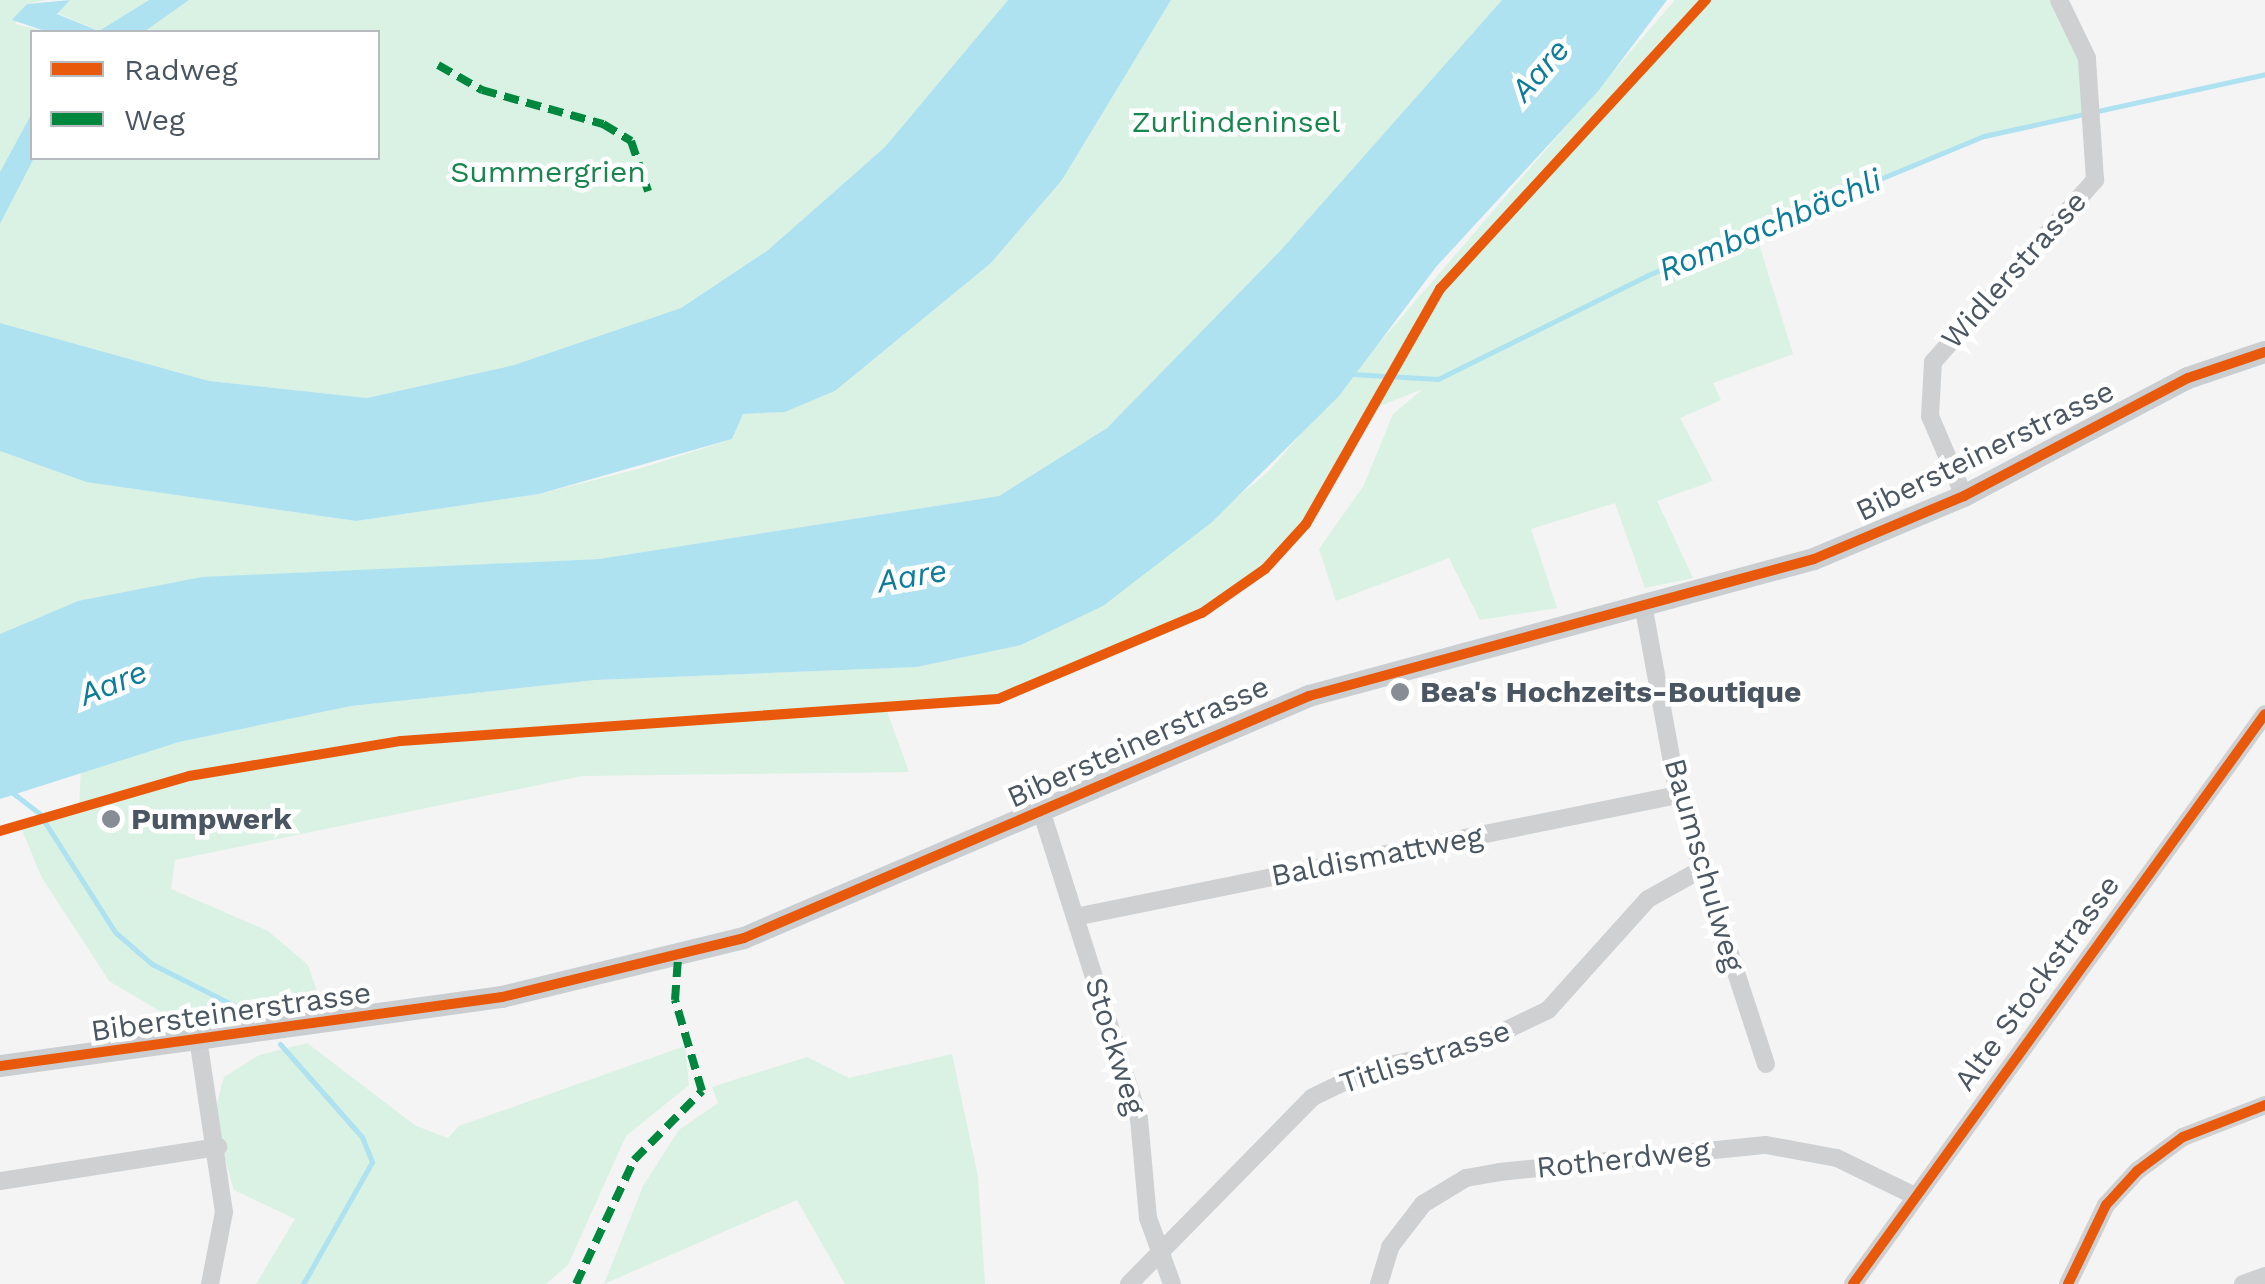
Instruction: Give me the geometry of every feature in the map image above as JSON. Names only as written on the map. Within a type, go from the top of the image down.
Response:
[{"type":"main road","name":"Bibersteinerstrasse","points":[[0,1066],[199,1044],[502,997],[678,958],[829,908],[1041,810],[1308,696],[1804,562],[1964,496],[2172,386],[2265,352]]},
{"type":"street","name":"Widlerstrasse","points":[[1964,496],[1930,416],[1933,362],[2095,180],[2096,121],[2082,36],[2058,0]]},
{"type":"street","name":"Baumschulweg","points":[[1642,604],[1678,795],[1766,1064]]},
{"type":"street","name":"Alte Stockstrasse","points":[[1853,1284],[1913,1195],[2265,714]]},
{"type":"street","name":"Baldismattweg","points":[[1076,918],[1678,795]]},
{"type":"street","name":"Stockweg","points":[[1041,810],[1138,1119],[1157,1254],[1172,1284]]},
{"type":"street","name":"Titlisstrasse","points":[[1129,1284],[1313,1096],[1370,1069],[1468,1048],[1548,1010],[1648,899],[1700,870]]},
{"type":"street","points":[[199,1044],[218,1147],[224,1212],[210,1284]]},
{"type":"street","points":[[2068,1284],[2094,1224],[2137,1171],[2182,1137],[2265,1105]]},
{"type":"street","name":"Rotherdweg","points":[[1379,1284],[1402,1226],[1440,1191],[1483,1175],[1766,1144],[1837,1158],[1913,1195]]},
{"type":"street","points":[[0,1180],[218,1147]]},
{"type":"street","points":[[2243,1284],[2265,1276]]},
{"type":"green space","points":[[0,0],[46,0],[27,4],[15,24],[40,30],[30,30],[30,117],[0,172]]},
{"type":"green space","points":[[70,0],[149,0],[102,30],[57,13]]},
{"type":"green space","name":"Summergrien","points":[[189,0],[1008,0],[885,147],[768,250],[681,308],[514,365],[367,398],[209,381],[0,323],[0,224],[33,160],[380,160],[380,30],[147,30]]},
{"type":"green space","name":"Zurlindeninsel","points":[[1171,0],[1502,0],[1280,251],[1107,428],[999,496],[599,559],[360,571],[78,601],[0,634],[0,451],[86,482],[356,521],[539,494],[642,468],[732,439],[743,414],[785,412],[835,391],[991,263],[1062,180]]},
{"type":"green space","points":[[1675,0],[2059,0],[2076,23],[2087,113],[1984,136],[1755,231],[1793,354],[1713,383],[1721,400],[1680,418],[1713,481],[1657,501],[1693,578],[1645,588],[1615,503],[1531,529],[1557,608],[1480,620],[1449,558],[1336,601],[1319,549],[1364,485],[1393,414],[1423,389],[1365,412],[1331,488],[1284,550],[1202,613],[998,699],[887,711],[909,772],[582,776],[175,860],[171,889],[268,931],[308,965],[321,1003],[192,1030],[109,981],[41,876],[20,825],[79,808],[81,768],[179,742],[351,706],[596,680],[917,667],[1021,645],[1103,606],[1268,472]]},
{"type":"green space","points":[[307,1043],[416,1126],[448,1138],[459,1126],[685,1046],[689,1085],[626,1136],[568,1265],[546,1284],[256,1284],[295,1219],[234,1190],[213,1118],[224,1077],[259,1055]]},
{"type":"green space","points":[[952,1054],[978,1177],[985,1284],[845,1284],[797,1200],[604,1284],[643,1186],[679,1130],[718,1103],[712,1087],[807,1057],[849,1078]]},
{"type":"water","points":[[70,0],[57,14],[97,30],[42,30],[12,20],[27,4]]},
{"type":"water","points":[[149,0],[189,0],[147,30],[101,30]]},
{"type":"water","points":[[1008,0],[1171,0],[1062,180],[991,263],[835,391],[785,412],[743,414],[732,439],[539,494],[356,521],[86,482],[0,451],[0,323],[209,381],[367,398],[514,365],[681,308],[768,250],[885,147]]},
{"type":"water","name":"Aare","points":[[1502,0],[1667,0],[1599,90],[1436,267],[1339,396],[1212,522],[1103,606],[1021,645],[917,667],[596,680],[351,706],[179,742],[0,799],[0,634],[78,601],[202,577],[599,559],[999,496],[1107,428],[1280,251]]},
{"type":"water","points":[[30,117],[33,160],[0,224],[0,172]]},
{"type":"waterway","name":"Rombachbächli","points":[[1352,374],[1438,379],[1648,275],[1984,136],[2265,74]]},
{"type":"waterway","points":[[0,783],[39,813],[115,932],[152,964],[257,1017]]},
{"type":"waterway","points":[[280,1044],[362,1137],[372,1162],[303,1284]]},
{"type":"marked path","points":[[438,65],[482,90],[603,124],[631,141],[648,191]]},
{"type":"marked path","points":[[576,1284],[634,1160],[702,1091],[675,1000],[678,958]]},
{"type":"cycle path","points":[[0,831],[189,776],[401,741],[998,699],[1202,613],[1265,569],[1306,524],[1440,289],[1706,0]]},
{"type":"cycle path","points":[[0,1066],[502,997],[744,938],[1309,696],[1814,559],[1964,496],[2188,378],[2265,352]]},
{"type":"cycle path","points":[[1853,1284],[2265,714]]},
{"type":"cycle path","points":[[2068,1284],[2106,1205],[2137,1171],[2183,1137],[2265,1105]]},
{"type":"place","name":"Bea's Hochzeits-Boutique","points":[[1400,692]]},
{"type":"place","name":"Pumpwerk","points":[[111,819]]}]
